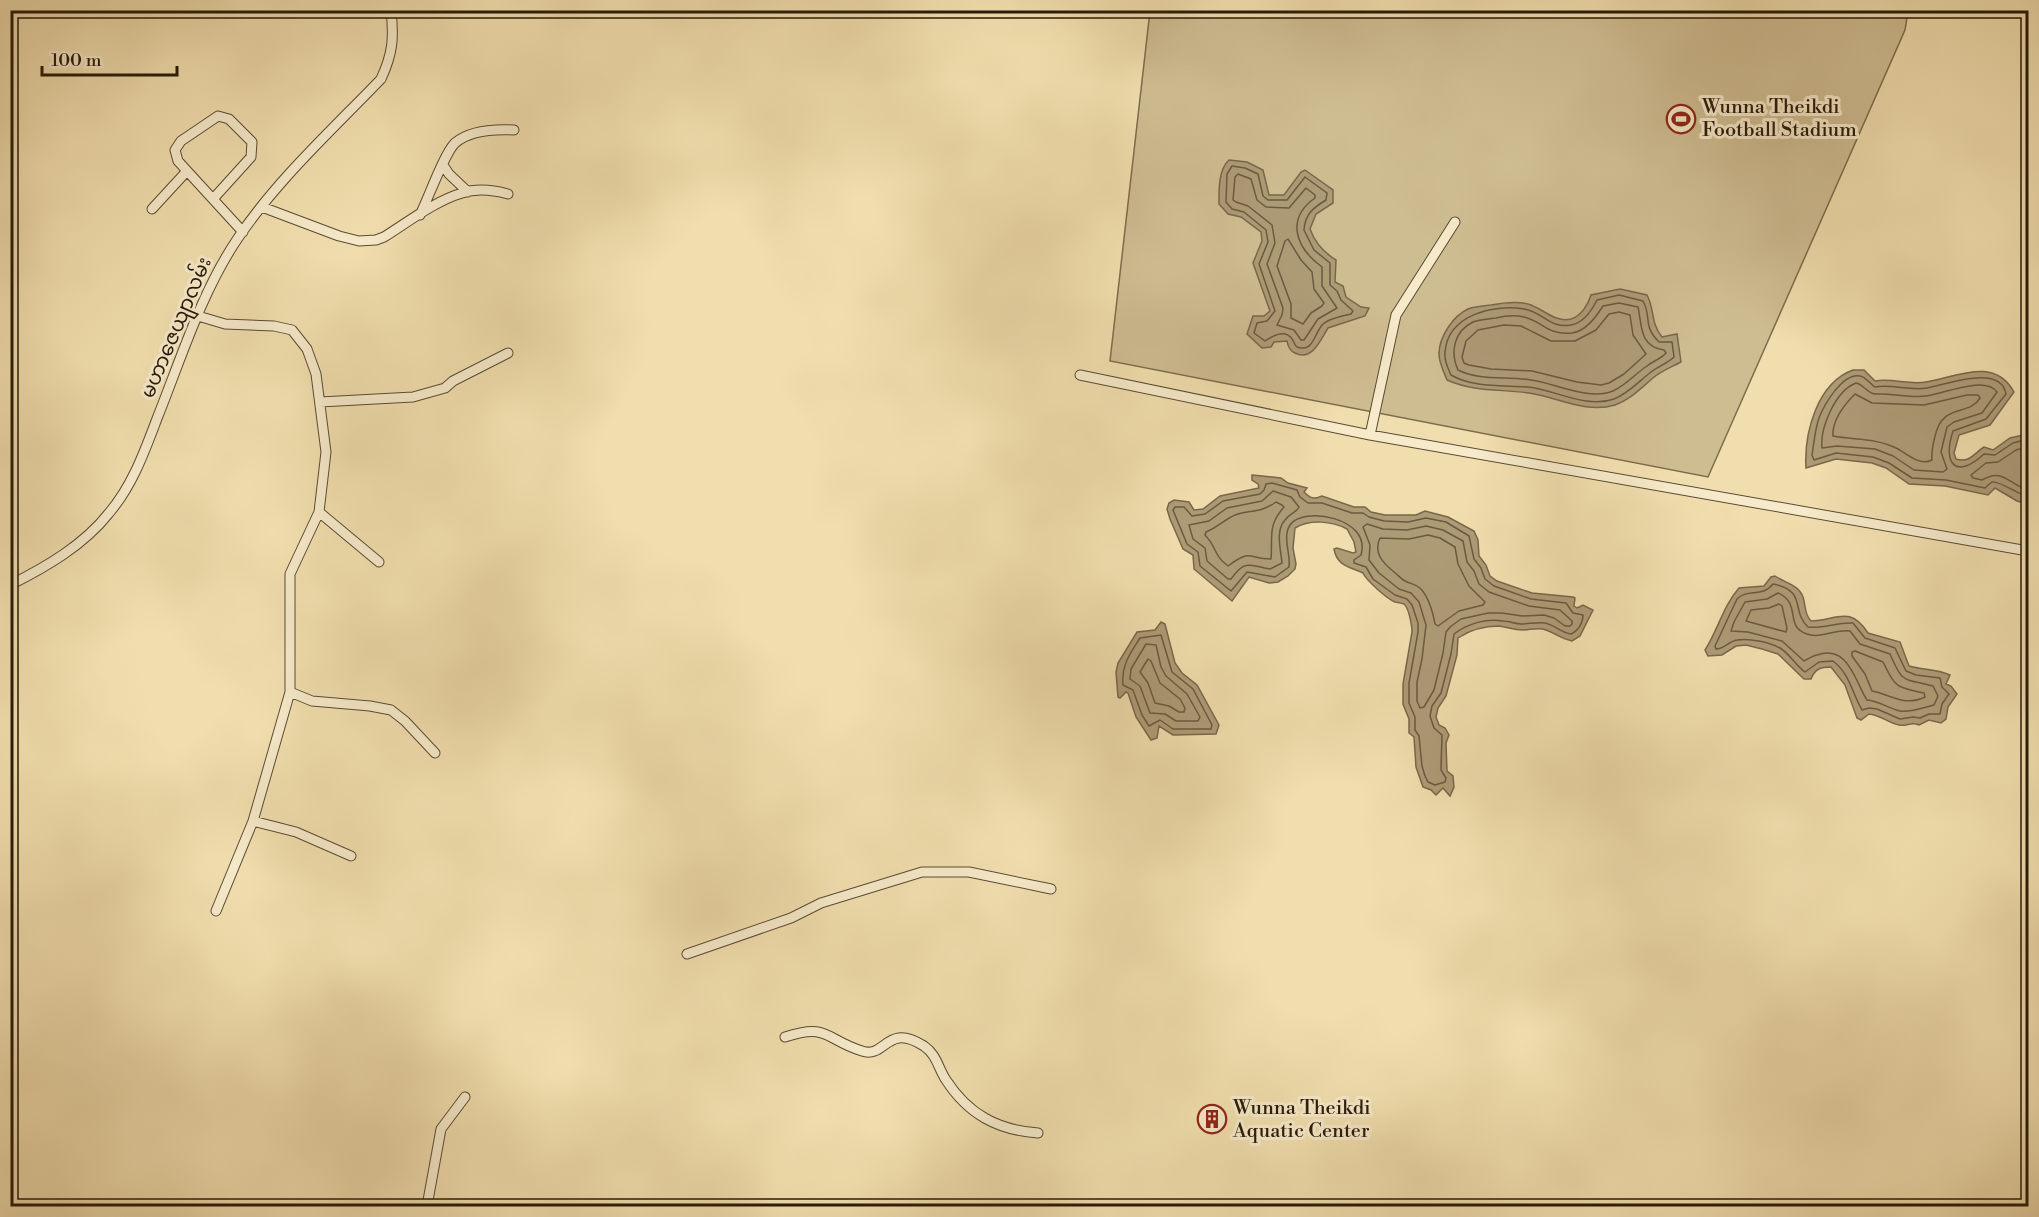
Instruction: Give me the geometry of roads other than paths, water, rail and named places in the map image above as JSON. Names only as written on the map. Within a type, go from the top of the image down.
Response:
[{"type":"street","name":"မဟာဇေယျာလမ်း","points":[[10,585],[57,558],[83,538],[109,514],[132,481],[210,288],[243,232],[279,185],[381,79],[391,58],[394,36],[391,10]]},
{"type":"street","points":[[213,199],[251,156],[252,142],[229,119],[218,116],[181,141],[176,150],[178,161],[243,232]]},
{"type":"street","points":[[420,215],[455,144],[479,132],[514,130]]},
{"type":"street","points":[[443,165],[468,192]]},
{"type":"street","points":[[152,209],[187,171]]},
{"type":"street","points":[[262,207],[360,242],[376,240],[446,200],[468,192],[496,191],[508,194]]},
{"type":"street","points":[[1370,435],[1396,315],[1455,222]]},
{"type":"street","points":[[198,316],[225,324],[274,326],[292,330],[307,349],[316,374],[326,452],[319,512],[290,574],[290,692],[253,821],[216,911]]},
{"type":"street","points":[[320,402],[413,397],[445,388],[453,381],[508,353]]},
{"type":"street","points":[[1080,375],[1370,435],[2028,551]]},
{"type":"street","points":[[319,512],[379,562]]},
{"type":"street","points":[[290,692],[312,701],[391,710],[405,721],[435,753]]},
{"type":"street","points":[[253,821],[296,832],[351,856]]},
{"type":"street","points":[[687,954],[791,918],[821,903],[922,872],[969,872],[1051,890]]},
{"type":"street","points":[[784,1037],[805,1031],[823,1032],[860,1051],[869,1053],[879,1049],[888,1040],[901,1037],[913,1041],[926,1047],[936,1058],[945,1079],[960,1099],[978,1116],[1018,1131],[1038,1133]]},
{"type":"street","points":[[427,1206],[441,1129],[465,1097]]},
{"type":"water","points":[[1229,160],[1247,162],[1263,170],[1269,195],[1284,195],[1305,170],[1333,190],[1333,203],[1316,214],[1310,229],[1320,247],[1336,260],[1335,282],[1343,286],[1346,297],[1361,307],[1369,308],[1365,316],[1328,328],[1311,352],[1301,355],[1293,352],[1287,341],[1274,342],[1271,347],[1262,348],[1247,334],[1253,316],[1264,316],[1270,311],[1253,263],[1262,241],[1261,232],[1241,217],[1228,214],[1219,204],[1221,175]]},
{"type":"water","points":[[1620,289],[1647,295],[1658,332],[1662,337],[1677,334],[1681,362],[1663,371],[1626,400],[1604,407],[1582,406],[1540,395],[1477,388],[1447,380],[1439,357],[1441,341],[1452,322],[1462,312],[1477,307],[1519,303],[1528,304],[1565,320],[1571,319],[1584,310],[1591,295]]},
{"type":"water","points":[[1853,370],[1864,370],[1875,381],[1920,383],[1962,373],[1986,372],[2006,381],[2014,392],[1990,425],[1959,435],[1954,453],[1956,459],[1965,460],[1984,447],[1993,450],[2010,438],[2028,434],[2028,504],[2017,501],[1995,488],[1988,495],[1945,486],[1909,484],[1886,468],[1872,463],[1836,459],[1806,468],[1807,440],[1815,411],[1830,386]]},
{"type":"water","points":[[1252,475],[1281,478],[1288,483],[1307,488],[1304,492],[1312,498],[1322,496],[1354,507],[1365,507],[1371,512],[1385,515],[1416,515],[1425,511],[1448,517],[1474,531],[1478,540],[1479,556],[1490,576],[1497,581],[1532,593],[1573,597],[1575,598],[1574,606],[1577,608],[1583,605],[1593,610],[1580,636],[1572,641],[1543,629],[1520,630],[1499,626],[1477,629],[1458,638],[1457,655],[1446,696],[1438,708],[1436,717],[1439,725],[1445,728],[1449,735],[1446,743],[1447,771],[1453,776],[1454,787],[1450,796],[1443,788],[1436,795],[1423,787],[1416,767],[1414,737],[1409,733],[1409,719],[1403,704],[1403,684],[1412,632],[1407,609],[1404,604],[1391,600],[1382,593],[1363,573],[1345,565],[1338,559],[1334,549],[1356,552],[1347,529],[1321,522],[1307,523],[1295,528],[1293,548],[1295,569],[1278,582],[1269,583],[1249,577],[1232,601],[1194,569],[1193,555],[1183,549],[1170,519],[1167,509],[1169,503],[1174,500],[1189,502],[1194,510],[1203,509],[1220,496],[1259,488],[1258,484],[1252,480]]},
{"type":"water","points":[[1775,576],[1801,593],[1806,613],[1811,621],[1842,616],[1855,619],[1868,633],[1900,642],[1909,666],[1950,675],[1946,684],[1951,686],[1957,694],[1948,707],[1946,719],[1941,723],[1929,720],[1919,725],[1902,725],[1869,714],[1861,720],[1857,718],[1845,685],[1831,667],[1818,669],[1811,679],[1804,679],[1778,654],[1746,645],[1736,646],[1722,655],[1708,656],[1705,650],[1733,595],[1739,588],[1764,586],[1771,577]]},
{"type":"water","points":[[1161,622],[1165,624],[1175,663],[1182,673],[1197,685],[1219,725],[1216,734],[1173,735],[1159,726],[1157,738],[1151,740],[1136,717],[1128,693],[1118,697],[1116,672],[1118,663],[1137,632],[1155,630]]},
{"type":"place","name":"Wunna Theikdi Football Stadium","points":[[1681,119]]},
{"type":"place","name":"Wunna Theikdi Aquatic Center","points":[[1212,1119]]}]
